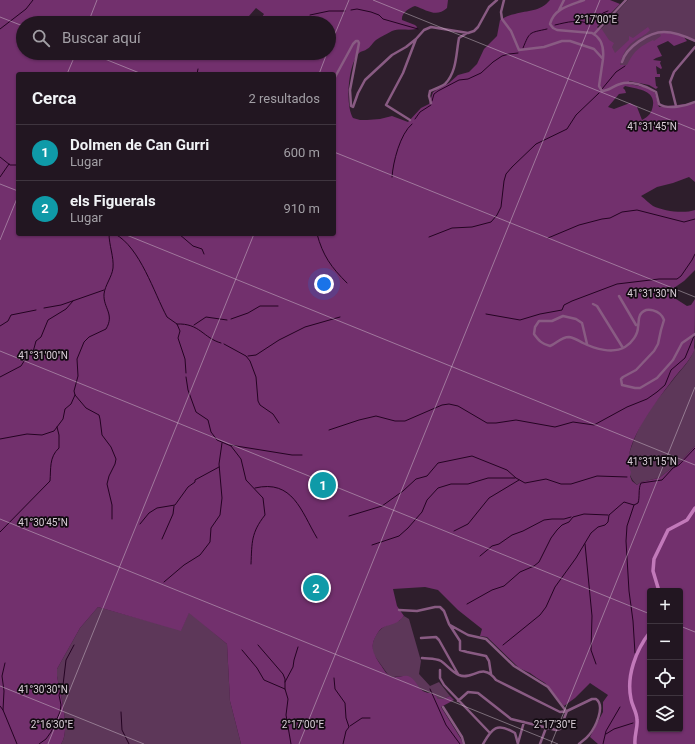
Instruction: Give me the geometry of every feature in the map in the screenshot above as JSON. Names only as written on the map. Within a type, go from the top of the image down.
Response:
[{"type":"main road","points":[[658,588],[653,571],[654,559],[668,530],[687,520],[695,508]]},
{"type":"main road","points":[[635,744],[635,732],[638,720],[631,699],[630,677],[640,649],[647,637]]},
{"type":"street","points":[[336,75],[353,44],[356,40],[358,41],[350,90],[351,106],[353,107],[358,93],[366,80],[392,55],[406,47],[424,30],[431,28],[468,33],[474,32],[478,28],[489,7],[497,0]]},
{"type":"street","points":[[504,0],[501,12],[502,19],[511,31],[519,50],[521,51],[562,41],[570,41],[594,49],[603,59]]},
{"type":"street","points":[[564,0],[551,19],[550,24],[556,30],[594,34],[602,43],[604,52],[599,86],[602,91],[628,82],[649,88],[656,92],[661,105],[684,106],[695,102]]},
{"type":"street","points":[[558,10],[584,0]]},
{"type":"street","points":[[594,34],[626,0]]},
{"type":"street","points":[[622,62],[623,57],[632,46],[646,38],[663,32],[683,35],[695,41]]},
{"type":"street","points":[[431,103],[429,96],[430,91],[445,83],[452,73],[457,56],[459,38],[468,33]]},
{"type":"street","points":[[410,120],[386,105],[403,73],[416,39]]},
{"type":"street","points":[[676,106],[670,82],[674,72],[695,46]]},
{"type":"street","points":[[619,296],[636,325],[638,325]]},
{"type":"street","points":[[593,304],[597,306],[623,348]]},
{"type":"street","points":[[587,344],[584,327],[582,323],[576,319],[563,316],[552,321],[539,321],[535,327],[534,334],[540,342],[550,346],[562,338],[569,337],[602,350],[611,350],[628,346],[636,335],[640,314],[647,310],[659,312],[664,320],[660,330],[658,344],[654,351],[634,371],[622,379],[622,385],[634,388],[640,388],[657,378],[673,360],[682,343],[695,334]]},
{"type":"street","points":[[399,610],[417,611],[439,606],[444,611],[450,626],[460,641],[460,650],[486,656],[489,661],[491,674],[496,680],[560,712],[566,711],[592,699],[599,701],[600,713],[590,733],[579,744]]},
{"type":"street","points":[[450,626],[468,635],[486,639],[514,666],[548,687],[566,711]]},
{"type":"street","points":[[421,638],[436,637],[439,640],[458,675]]},
{"type":"street","points":[[422,658],[441,661],[458,675],[464,676],[480,671],[491,674]]},
{"type":"street","points":[[440,670],[440,678],[444,685],[489,732]]},
{"type":"street","points":[[458,701],[468,692],[478,693],[512,719],[558,730],[566,711]]},
{"type":"street","points":[[443,707],[462,737],[464,744]]},
{"type":"street","points":[[518,744],[524,722]]},
{"type":"street","points":[[483,744],[489,732],[494,728],[501,727],[508,728],[515,733],[518,744]]},
{"type":"street","points":[[540,744],[546,727]]},
{"type":"shaded area","points":[[0,0],[448,0],[447,8],[443,11],[435,13],[415,6],[410,8],[404,13],[402,20],[415,25],[417,27],[416,29],[392,31],[375,41],[368,48],[359,53],[355,58],[350,75],[348,95],[353,118],[360,120],[380,119],[392,116],[408,122],[421,108],[429,104],[433,92],[449,83],[458,75],[469,72],[477,64],[484,49],[497,36],[500,20],[511,15],[538,9],[550,0],[610,0],[620,4],[597,27],[600,30],[601,28],[609,40],[614,43],[612,47],[615,53],[629,40],[629,36],[633,38],[648,27],[650,30],[648,32],[628,46],[620,65],[627,65],[632,56],[640,47],[653,40],[654,41],[661,36],[660,34],[663,32],[683,36],[687,41],[674,46],[668,41],[657,46],[662,56],[653,60],[661,61],[660,63],[662,68],[661,69],[656,66],[657,74],[660,74],[660,77],[655,77],[656,86],[658,87],[656,89],[649,85],[629,81],[630,84],[648,88],[655,93],[659,107],[695,103],[695,182],[689,177],[657,187],[641,196],[653,206],[662,209],[680,212],[695,210],[695,270],[670,292],[676,299],[687,306],[691,305],[695,299],[694,351],[642,423],[630,450],[629,462],[631,472],[630,476],[632,481],[637,485],[641,482],[659,478],[681,461],[695,446],[695,744],[598,744],[590,737],[603,712],[603,702],[608,695],[590,683],[575,698],[564,706],[545,683],[519,668],[487,637],[480,636],[482,629],[458,610],[438,590],[425,587],[393,589],[397,606],[404,616],[398,622],[384,627],[379,631],[374,640],[373,648],[377,660],[390,676],[408,676],[413,679],[423,691],[433,694],[438,699],[443,699],[450,696],[454,700],[441,707],[463,744],[241,744],[230,701],[227,644],[189,613],[181,631],[98,607],[80,628],[57,669],[65,721],[64,738],[61,744],[0,744]],"holes":[[[625,86],[640,89],[648,93],[653,100],[651,112],[646,118],[642,120],[637,107],[630,103],[614,109],[608,107],[619,94],[626,93],[623,88]]]},
{"type":"shaded area","points":[[628,0],[695,0],[695,42],[685,37],[667,34],[629,67],[618,66],[600,30]]},
{"type":"shaded area","points":[[695,347],[695,446],[681,461],[659,478],[641,482],[637,485],[633,481],[628,468],[629,453],[636,435],[648,412],[688,361]]},
{"type":"shaded area","points":[[98,607],[181,630],[189,612],[227,644],[230,701],[241,744],[61,744],[64,738],[65,721],[57,669],[80,628]]},
{"type":"shaded area","points":[[404,616],[409,619],[421,661],[419,674],[430,686],[439,682],[450,696],[443,699],[438,699],[430,692],[422,690],[404,676],[389,676],[374,655],[372,647],[373,642],[380,630],[389,624],[398,621]]},
{"type":"waterway","points":[[17,16],[26,9],[33,0]]},
{"type":"waterway","points":[[351,10],[357,9],[371,12],[379,15],[383,19],[418,29]]},
{"type":"waterway","points":[[310,15],[329,11],[345,11]]},
{"type":"waterway","points":[[555,25],[577,21],[590,24],[603,13],[608,11]]},
{"type":"waterway","points":[[0,29],[16,17]]},
{"type":"waterway","points":[[523,48],[527,38],[533,32],[547,29]]},
{"type":"waterway","points":[[432,101],[434,94],[438,91],[459,80],[468,79],[481,73],[502,56],[518,53]]},
{"type":"waterway","points":[[602,89],[616,72],[625,66]]},
{"type":"waterway","points":[[429,237],[452,228],[472,227],[491,222],[501,207],[506,174],[536,144],[567,129],[576,115],[599,93]]},
{"type":"waterway","points":[[415,119],[420,112],[431,105]]},
{"type":"waterway","points":[[392,177],[394,164],[401,141],[404,134],[412,124]]},
{"type":"waterway","points":[[0,157],[10,165],[16,165]]},
{"type":"waterway","points":[[0,177],[9,164]]},
{"type":"waterway","points":[[548,238],[579,225],[610,218],[622,212],[637,210],[684,222],[695,219]]},
{"type":"waterway","points":[[109,236],[113,268],[104,294],[109,315],[108,324],[106,329],[89,337],[84,342],[77,359],[78,376],[74,391],[75,395],[86,408],[99,415],[102,435],[111,447],[116,459],[107,484],[112,505],[112,519]]},
{"type":"waterway","points":[[118,236],[132,249],[146,271],[167,317],[177,324],[180,331],[178,338],[185,359],[186,373]]},
{"type":"waterway","points":[[181,236],[193,246],[202,249],[204,254]]},
{"type":"waterway","points":[[318,236],[328,261],[347,283]]},
{"type":"waterway","points":[[486,314],[520,320],[540,314],[562,310],[564,305],[572,301],[617,284],[659,279],[677,279],[681,276],[695,254]]},
{"type":"waterway","points":[[44,308],[61,305],[104,290]]},
{"type":"waterway","points":[[0,377],[21,366],[28,355],[33,352],[36,341],[41,337],[48,320],[66,309],[73,301]]},
{"type":"waterway","points":[[231,319],[248,313],[260,306],[278,306]]},
{"type":"waterway","points":[[0,326],[8,321],[11,315],[36,310]]},
{"type":"waterway","points":[[194,325],[206,317],[227,320]]},
{"type":"waterway","points":[[248,356],[256,355],[279,340],[305,327],[340,317]]},
{"type":"waterway","points":[[177,324],[185,324],[196,328],[210,338],[221,343]]},
{"type":"waterway","points":[[329,430],[376,416],[395,421],[405,421],[442,405],[449,404],[458,406],[487,423],[516,420],[555,427],[573,422],[594,425],[627,407],[647,399],[665,385],[671,370],[685,358],[694,336]]},
{"type":"waterway","points":[[224,344],[246,356],[250,361],[256,377],[258,401],[260,405],[273,414],[279,423]]},
{"type":"waterway","points":[[186,377],[188,390],[196,412],[208,420],[211,432],[217,440],[231,446],[241,459],[246,480],[263,498],[265,515],[260,521],[253,538],[251,564]]},
{"type":"waterway","points":[[0,439],[27,434],[42,435],[54,431],[63,419],[65,409],[71,404],[75,395]]},
{"type":"waterway","points":[[0,532],[50,481],[52,459],[59,448],[59,435],[57,427]]},
{"type":"waterway","points":[[164,582],[184,565],[200,555],[210,542],[211,528],[220,515],[222,498],[219,464],[222,443]]},
{"type":"waterway","points":[[230,445],[292,455],[302,455]]},
{"type":"waterway","points":[[503,645],[540,615],[546,607],[555,587],[576,558],[591,533],[598,527],[605,525],[608,522],[609,515],[624,502],[634,505],[638,503],[641,483],[662,480],[695,448]]},
{"type":"waterway","points":[[349,516],[382,506],[403,491],[416,479],[427,476],[438,463],[472,456],[507,470],[516,478],[525,483],[546,479],[561,484],[571,484],[597,476],[627,477]]},
{"type":"waterway","points":[[140,524],[149,513],[157,508],[175,505],[188,487],[195,482],[195,480],[219,467]]},
{"type":"waterway","points":[[372,545],[399,536],[422,512],[427,500],[438,488],[451,484],[468,484],[488,478],[515,478]]},
{"type":"waterway","points":[[454,531],[468,524],[489,498],[519,480]]},
{"type":"waterway","points":[[255,488],[268,486],[278,488],[287,493],[300,508],[317,538]]},
{"type":"waterway","points":[[634,505],[627,526],[626,541],[635,653]]},
{"type":"waterway","points":[[162,539],[173,514],[174,506]]},
{"type":"waterway","points":[[467,604],[492,590],[504,586],[520,572],[534,566],[539,562],[551,538],[557,530],[562,525],[569,522],[573,517],[584,514],[608,515]]},
{"type":"waterway","points":[[480,556],[492,546],[499,544],[512,535],[544,520],[564,519],[571,517]]},
{"type":"waterway","points":[[585,544],[592,616],[591,650],[596,664]]},
{"type":"waterway","points":[[39,744],[46,739],[51,732],[60,712],[61,705],[59,695],[63,685],[66,660],[74,645]]},
{"type":"waterway","points":[[258,645],[283,674],[285,679],[285,689]]},
{"type":"waterway","points":[[285,682],[293,667],[298,647]]},
{"type":"waterway","points":[[242,650],[257,668],[264,680],[285,689],[288,699],[286,715],[291,744]]},
{"type":"waterway","points":[[5,663],[2,676],[4,691],[3,710],[17,744]]},
{"type":"waterway","points":[[334,678],[335,689],[345,703],[346,718],[349,727],[346,731],[343,744]]},
{"type":"waterway","points":[[430,689],[446,725],[460,744]]},
{"type":"waterway","points":[[0,706],[3,710]]},
{"type":"waterway","points":[[603,744],[606,731],[620,707]]},
{"type":"waterway","points":[[121,712],[122,730],[129,744]]},
{"type":"waterway","points":[[350,726],[362,718],[370,718]]},
{"type":"waterway","points":[[606,734],[614,729],[633,723]]},
{"type":"place","name":"Dolmen de Can Gurri","points":[[323,485]]},
{"type":"place","name":"els Figuerals","points":[[316,588]]}]
